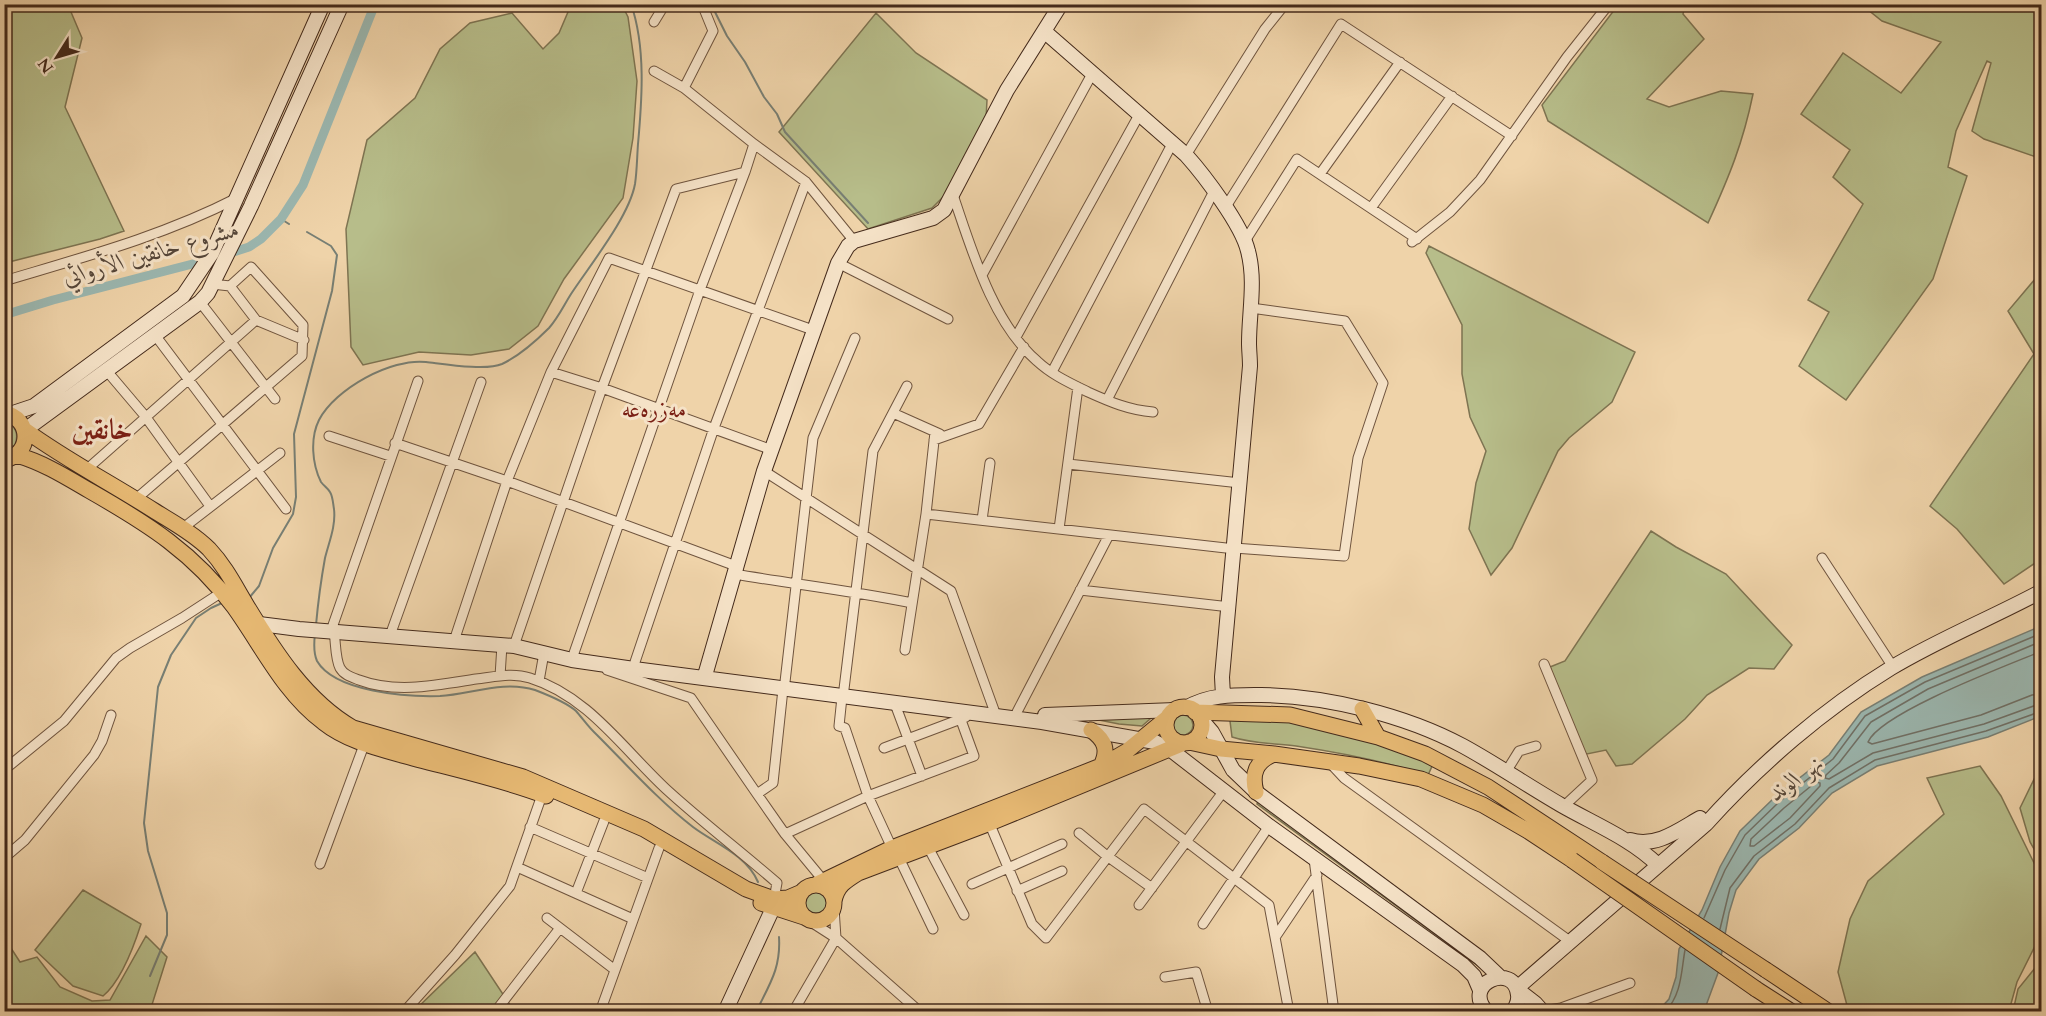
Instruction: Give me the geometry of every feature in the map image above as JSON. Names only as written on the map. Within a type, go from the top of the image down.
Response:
[{"type":"main road","points":[[8,459],[25,444],[26,430],[200,302],[212,284],[218,256],[237,198],[323,4]]},
{"type":"main road","points":[[7,413],[34,406],[188,291],[218,256],[342,4]]},
{"type":"main road","points":[[700,675],[735,570],[764,471],[838,263],[848,246],[854,241],[937,217],[944,210],[1007,90],[1061,4]]},
{"type":"main road","points":[[1044,31],[1186,155],[1225,208],[1245,241],[1249,255],[1251,308],[1249,344],[1243,364],[1236,483],[1225,607],[1215,677],[1217,697]]},
{"type":"main road","points":[[188,291],[200,302]]},
{"type":"main road","points":[[7,413],[17,417],[26,430],[86,470],[132,496],[197,538],[216,557],[240,607],[284,681],[306,707],[324,723],[364,745],[542,795],[604,821],[659,848],[739,894],[773,904],[788,898],[836,893],[843,882],[895,853],[1181,745],[1198,735],[1202,724],[1185,713]]},
{"type":"main road","points":[[8,459],[41,463],[121,508],[170,540],[199,565],[240,607],[312,697],[327,711],[353,728],[523,777],[644,829],[773,904],[806,918],[819,921],[832,913],[823,893]]},
{"type":"main road","points":[[121,508],[132,496]]},
{"type":"main road","points":[[186,553],[197,538]]},
{"type":"main road","points":[[1654,862],[1706,824],[1728,800],[1821,717],[1854,692],[1893,667],[1960,631],[2042,591]]},
{"type":"main road","points":[[240,607],[300,626],[392,630],[516,640],[576,657],[635,662],[700,675]]},
{"type":"main road","points":[[331,628],[502,645],[700,675],[994,710],[1073,716],[1185,713],[1290,715],[1378,736],[1425,754],[1488,787],[1829,1011]]},
{"type":"main road","points":[[843,693],[965,715],[1091,730],[1155,742],[1274,754],[1359,766],[1421,779],[1483,805],[1528,831],[1756,989],[1792,1011]]},
{"type":"main road","points":[[806,918],[798,902],[823,893],[895,853],[928,847],[1116,759],[1185,713],[1197,701],[1217,697],[1291,696],[1341,703],[1406,723],[1462,746],[1564,806],[1639,843],[1651,842],[1700,818],[1728,800]]},
{"type":"main road","points":[[1362,709],[1378,736]]},
{"type":"main road","points":[[1185,713],[1166,724],[1169,735],[1181,745],[1223,792],[1269,826],[1318,867],[1463,965],[1474,976],[1482,1005],[1487,1011]]},
{"type":"main road","points":[[1185,713],[1212,732],[1233,770],[1256,792],[1472,953],[1543,1011]]},
{"type":"main road","points":[[1091,730],[1099,736],[1105,746],[1105,757],[1101,766]]},
{"type":"main road","points":[[1256,792],[1253,783],[1258,764],[1274,754]]},
{"type":"main road","points":[[1477,1011],[1480,993],[1488,980],[1512,984],[1568,940],[1700,818]]},
{"type":"main road","points":[[1623,837],[1654,862]]},
{"type":"main road","points":[[725,1011],[773,904]]},
{"type":"main road","points":[[1512,984],[1518,1003],[1512,1011]]},
{"type":"street","points":[[654,22],[665,4]]},
{"type":"street","points":[[684,88],[713,31],[702,4]]},
{"type":"street","points":[[1186,155],[1265,29],[1285,4]]},
{"type":"street","points":[[1245,241],[1297,159],[1371,208],[1414,240],[1450,212],[1466,196],[1499,155],[1606,6]]},
{"type":"street","points":[[1225,208],[1341,24],[1512,136]]},
{"type":"street","points":[[1320,174],[1400,62]]},
{"type":"street","points":[[654,70],[684,88],[806,182],[854,241]]},
{"type":"street","points":[[982,275],[1092,74]]},
{"type":"street","points":[[1371,208],[1452,96]]},
{"type":"street","points":[[1016,337],[1139,115]]},
{"type":"street","points":[[754,144],[746,172],[700,290],[658,408],[576,657],[691,698],[823,893],[836,938],[793,1011]]},
{"type":"street","points":[[1052,372],[1172,144]]},
{"type":"street","points":[[516,640],[602,388],[676,189],[746,172]]},
{"type":"street","points":[[635,662],[714,428],[806,182]]},
{"type":"street","points":[[1107,400],[1214,191]]},
{"type":"street","points":[[952,195],[982,275],[1016,337],[1024,347],[1037,361],[1078,387],[1130,409],[1153,412]]},
{"type":"street","points":[[4,281],[153,236],[207,214],[237,198]]},
{"type":"street","points":[[456,635],[507,481],[551,372],[609,258],[813,330]]},
{"type":"street","points":[[838,263],[948,319]]},
{"type":"street","points":[[132,496],[179,461],[302,356],[303,325],[251,267],[230,286]]},
{"type":"street","points":[[212,284],[230,286],[256,320],[304,340]]},
{"type":"street","points":[[200,302],[275,399]]},
{"type":"street","points":[[926,514],[1230,548],[1344,556],[1358,458],[1383,383],[1345,321],[1251,308]]},
{"type":"street","points":[[86,470],[256,320]]},
{"type":"street","points":[[155,334],[286,509]]},
{"type":"street","points":[[756,794],[773,783],[813,438],[855,338]]},
{"type":"street","points":[[893,413],[938,436],[979,424],[1024,347]]},
{"type":"street","points":[[106,370],[145,416],[210,507]]},
{"type":"street","points":[[551,372],[602,388],[772,450]]},
{"type":"street","points":[[418,381],[331,628],[338,663],[343,672],[371,684],[398,687],[500,676],[521,676],[539,681],[568,697],[597,718],[664,787],[777,883],[773,904]]},
{"type":"street","points":[[392,630],[481,382]]},
{"type":"street","points":[[907,386],[873,451],[839,726],[845,728],[868,796],[933,929]]},
{"type":"street","points":[[1059,529],[1078,387]]},
{"type":"street","points":[[329,436],[390,456]]},
{"type":"street","points":[[905,650],[938,436]]},
{"type":"street","points":[[395,443],[676,543],[735,570],[796,584],[855,591],[912,603]]},
{"type":"street","points":[[183,528],[280,453]]},
{"type":"street","points":[[982,520],[990,463]]},
{"type":"street","points":[[1068,464],[1236,483]]},
{"type":"street","points":[[764,471],[951,591],[994,710]]},
{"type":"street","points":[[1017,712],[1109,535]]},
{"type":"street","points":[[1822,558],[1893,667]]},
{"type":"street","points":[[1080,590],[1225,607]]},
{"type":"street","points":[[4,770],[64,721],[116,658],[240,607]]},
{"type":"street","points":[[500,676],[502,645]]},
{"type":"street","points":[[539,681],[544,653]]},
{"type":"street","points":[[1544,664],[1592,780],[1564,806]]},
{"type":"street","points":[[691,698],[700,675]]},
{"type":"street","points":[[895,704],[922,776]]},
{"type":"street","points":[[4,858],[25,840],[94,755],[102,741],[111,715]]},
{"type":"street","points":[[785,834],[868,796],[974,756],[965,715],[884,748]]},
{"type":"street","points":[[320,864],[364,745]]},
{"type":"street","points":[[1506,772],[1519,752],[1536,746]]},
{"type":"street","points":[[1330,763],[1344,778],[1568,940]]},
{"type":"street","points":[[1139,905],[1223,792]]},
{"type":"street","points":[[404,1011],[455,955],[510,886],[542,795]]},
{"type":"street","points":[[987,818],[1032,924],[1046,938],[1144,809],[1269,905],[1289,1011]]},
{"type":"street","points":[[576,893],[604,821]]},
{"type":"street","points":[[1203,924],[1269,826]]},
{"type":"street","points":[[531,827],[648,878]]},
{"type":"street","points":[[1079,833],[1152,888]]},
{"type":"street","points":[[972,884],[1062,844]]},
{"type":"street","points":[[928,847],[964,915]]},
{"type":"street","points":[[600,1011],[659,848]]},
{"type":"street","points":[[517,867],[633,919]]},
{"type":"street","points":[[1276,936],[1318,867]]},
{"type":"street","points":[[1318,867],[1334,1011]]},
{"type":"street","points":[[1017,891],[1062,871]]},
{"type":"street","points":[[1272,916],[1284,925]]},
{"type":"street","points":[[546,918],[615,970]]},
{"type":"street","points":[[806,918],[836,938],[920,1011]]},
{"type":"street","points":[[495,1011],[560,928]]},
{"type":"street","points":[[1165,976],[1196,972],[1208,1011]]},
{"type":"street","points":[[1543,1011],[1561,1008],[1630,983]]},
{"type":"green space","points":[[5,4],[68,5],[82,38],[65,107],[124,231],[5,263]]},
{"type":"green space","points":[[571,5],[622,5],[628,17],[637,81],[633,138],[623,198],[564,279],[538,326],[509,349],[471,355],[419,352],[363,365],[351,347],[346,229],[367,140],[415,98],[440,49],[470,23],[512,13],[543,49],[559,33]]},
{"type":"green space","points":[[1618,5],[1685,5],[1683,14],[1704,39],[1647,99],[1669,107],[1721,91],[1753,94],[1735,160],[1708,223],[1548,121],[1542,105]]},
{"type":"green space","points":[[1862,5],[2041,5],[2042,159],[1984,139],[1972,131],[1991,63],[1987,61],[1956,131],[1948,167],[1967,176],[1933,279],[1846,400],[1799,366],[1829,312],[1808,300],[1863,204],[1833,177],[1850,150],[1801,114],[1843,53],[1901,93],[1941,42],[1882,21]]},
{"type":"green space","points":[[876,13],[916,53],[987,100],[986,119],[949,191],[932,208],[868,229],[779,132]]},
{"type":"green space","points":[[1429,246],[1635,352],[1612,402],[1569,438],[1558,451],[1512,548],[1491,575],[1469,529],[1476,483],[1486,451],[1470,417],[1462,374],[1462,325],[1426,253]]},
{"type":"green space","points":[[2041,272],[2041,559],[2004,584],[1957,529],[1930,506],[2034,354],[2008,311]]},
{"type":"green space","points":[[4,421],[14,427],[17,437],[15,445],[4,452]]},
{"type":"green space","points":[[1651,531],[1726,574],[1792,645],[1774,669],[1749,668],[1707,695],[1685,719],[1632,764],[1616,766],[1606,750],[1582,755],[1550,667],[1565,661]]},
{"type":"green space","points":[[1158,712],[1142,726],[1094,719]]},
{"type":"green space","points":[[1229,713],[1244,713],[1340,732],[1434,762],[1428,775],[1347,755],[1240,739],[1232,737]]},
{"type":"green space","points":[[1183,715],[1190,718],[1193,725],[1190,732],[1183,735],[1176,732],[1173,725],[1176,718]]},
{"type":"green space","points":[[2041,765],[2041,861],[2030,842],[2020,808]]},
{"type":"green space","points":[[1980,766],[2001,796],[2041,877],[2041,934],[2017,982],[2009,1011],[1852,1012],[1848,1009],[1838,972],[1850,919],[1868,881],[1944,814],[1927,778]]},
{"type":"green space","points":[[1258,801],[1484,967],[1485,971],[1257,804]]},
{"type":"green space","points":[[816,889],[824,893],[828,901],[824,909],[816,913],[808,909],[804,901],[808,893]]},
{"type":"green space","points":[[83,890],[141,924],[131,952],[116,982],[103,996],[73,986],[35,950]]},
{"type":"green space","points":[[146,936],[167,957],[150,1011],[5,1011],[5,949],[9,945],[20,962],[37,957],[60,987],[92,1001],[110,1000]]},
{"type":"green space","points":[[2041,945],[2041,1011],[2013,1011],[2018,989],[2035,968]]},
{"type":"green space","points":[[475,952],[514,1011],[413,1012]]},
{"type":"water","points":[[2041,626],[2041,716],[1988,737],[1877,766],[1832,793],[1799,828],[1759,859],[1736,890],[1729,913],[1718,973],[1704,1011],[1657,1012],[1669,999],[1676,977],[1679,949],[1702,910],[1720,867],[1740,831],[1775,797],[1829,755],[1861,712],[1922,677]]},
{"type":"waterway","name":"مشروع خانقين الأروائي","points":[[224,255],[249,247],[261,239],[281,219],[303,185],[375,4]]},
{"type":"waterway","points":[[316,625],[325,558],[334,515],[331,494],[321,482],[314,459],[314,435],[319,420],[338,397],[381,370],[412,362],[476,367],[495,366],[521,353],[552,324],[617,226],[635,184],[642,74],[639,38],[631,4]]},
{"type":"waterway","points":[[711,4],[727,36],[777,114],[785,132],[868,223]]},
{"type":"waterway","points":[[281,219],[289,224]]},
{"type":"waterway","points":[[249,598],[259,586],[273,548],[293,514],[296,497],[294,434],[332,291],[337,255],[331,246],[307,232]]},
{"type":"waterway","name":"مشروع خانقين الأروائي","points":[[4,315],[208,260]]},
{"type":"waterway","points":[[150,976],[167,935],[167,913],[148,851],[144,823],[158,687],[171,655],[196,618],[222,603]]},
{"type":"waterway","points":[[315,634],[314,648],[317,661],[339,680],[355,686],[391,694],[426,696],[452,695],[511,686],[535,690],[562,702],[576,711],[668,806],[693,827],[746,864],[758,882]]},
{"type":"waterway","points":[[756,1012],[776,968],[779,937]]},
{"type":"district","name":"مەزرەعە","points":[[654,409]]},
{"type":"district","name":"خانقين","points":[[102,430]]},
{"type":"water label","name":"نهر الوند","points":[[1796,778]]}]
